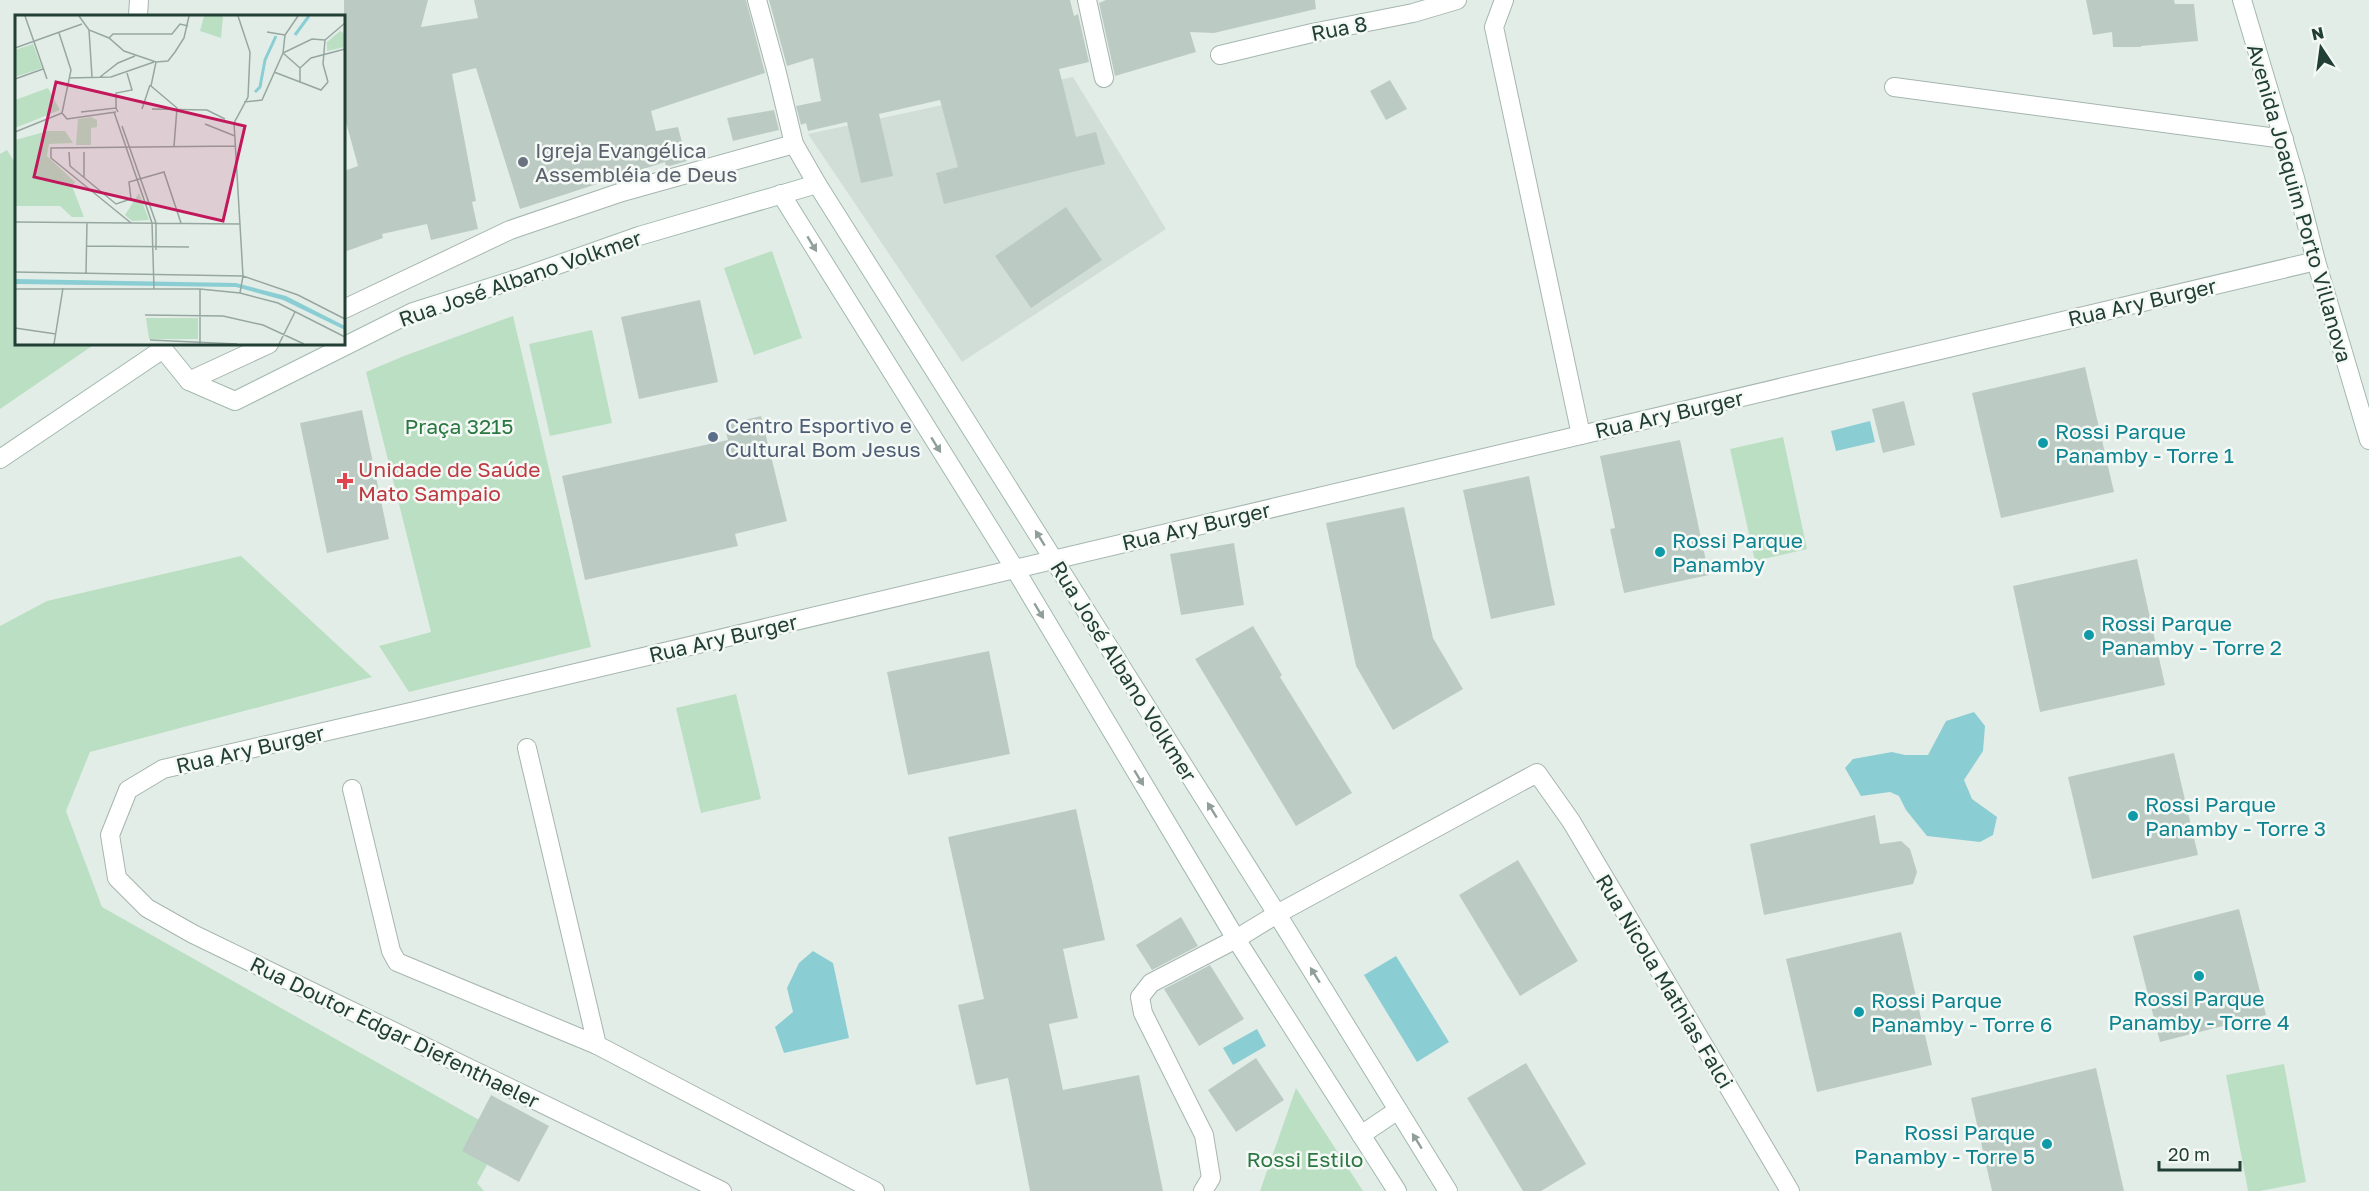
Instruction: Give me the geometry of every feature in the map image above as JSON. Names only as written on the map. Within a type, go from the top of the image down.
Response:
[{"type":"street","points":[[138,15],[139,0]]},
{"type":"street","points":[[757,0],[794,144],[817,184]]},
{"type":"street","points":[[1087,0],[1104,78]]},
{"type":"street","name":"Rua 8","points":[[1220,55],[1312,33],[1413,13],[1457,0]]},
{"type":"street","points":[[1504,0],[1494,27],[1581,435]]},
{"type":"street","name":"Avenida Joaquim Porto Villanova","points":[[2242,0],[2369,440]]},
{"type":"street","points":[[1894,87],[2283,139]]},
{"type":"street","points":[[345,309],[510,231],[622,192],[794,144]]},
{"type":"street","name":"Rua José Albano Volkmer","points":[[189,381],[235,401],[413,312],[523,277],[639,236],[817,184],[1278,914],[1448,1191]]},
{"type":"street","name":"Rua José Albano Volkmer","points":[[781,194],[1015,569],[1236,939],[1397,1191]]},
{"type":"street","name":"Rua Ary Burger","points":[[111,835],[128,790],[163,768],[427,708],[2316,261]]},
{"type":"street","points":[[0,459],[162,346],[189,381],[267,345]]},
{"type":"street","points":[[527,748],[597,1045]]},
{"type":"street","name":"Rua Nicola Mathias Falci","points":[[1278,914],[1537,773],[1571,821],[1790,1191]]},
{"type":"street","points":[[352,789],[391,951],[397,962],[597,1045],[875,1191]]},
{"type":"street","name":"Rua Doutor Edgar Diefenthaeler","points":[[111,835],[117,878],[147,908],[193,934],[722,1191]]},
{"type":"street","points":[[1203,1191],[1211,1178],[1204,1135],[1143,1013],[1140,997],[1151,983],[1236,939],[1278,914]]},
{"type":"street","points":[[1361,1135],[1398,1110]]},
{"type":"shaded area","points":[[1073,77],[1166,229],[962,362],[808,134]]},
{"type":"green space","points":[[7,150],[15,162],[15,345],[94,345],[0,409],[0,154]]},
{"type":"green space","points":[[772,251],[802,338],[754,355],[724,268]]},
{"type":"green space","name":"Praça 3215","points":[[513,316],[591,647],[409,692],[379,646],[431,632],[366,372]]},
{"type":"green space","points":[[592,330],[612,423],[550,436],[529,344]]},
{"type":"green space","points":[[1783,437],[1807,549],[1755,561],[1730,449]]},
{"type":"green space","points":[[241,556],[372,677],[90,752],[66,811],[102,907],[504,1134],[477,1183],[484,1191],[0,1191],[0,626],[47,601]]},
{"type":"green space","points":[[736,694],[761,799],[701,813],[676,708]]},
{"type":"green space","points":[[2284,1064],[2306,1182],[2260,1191],[2248,1191],[2226,1075]]},
{"type":"green space","name":"Rossi Estilo","points":[[1296,1088],[1363,1191],[1260,1191]]},
{"type":"water","points":[[1870,421],[1875,442],[1836,451],[1831,431]]},
{"type":"water","points":[[1974,712],[1985,726],[1983,751],[1964,780],[1972,799],[1997,817],[1993,835],[1980,842],[1927,836],[1906,810],[1899,796],[1890,792],[1861,796],[1845,768],[1853,759],[1892,752],[1905,755],[1928,755],[1946,721]]},
{"type":"water","points":[[813,951],[833,963],[849,1038],[784,1053],[775,1027],[793,1012],[787,988],[799,963]]},
{"type":"water","points":[[1396,956],[1449,1042],[1417,1062],[1364,975]]},
{"type":"water","points":[[1257,1029],[1266,1046],[1233,1065],[1223,1048]]},
{"type":"building","points":[[344,0],[428,0],[421,27],[478,18],[474,0],[746,0],[765,73],[651,111],[656,131],[678,127],[687,161],[666,167],[665,162],[520,209],[476,68],[452,74],[476,201],[472,202],[478,229],[431,240],[427,224],[382,234],[383,238],[345,252],[345,171],[358,166],[345,119]]},
{"type":"building","points":[[769,0],[1070,0],[1074,16],[1078,14],[1089,62],[1059,69],[1076,137],[1096,132],[1105,164],[944,204],[936,173],[958,167],[940,100],[879,114],[893,176],[861,183],[847,122],[808,131],[806,123],[801,125],[796,106],[821,101],[813,58],[787,66]]},
{"type":"building","points":[[1106,0],[1315,0],[1316,9],[1214,33],[1190,32],[1196,52],[1115,76],[1099,3]]},
{"type":"building","points":[[2086,0],[2174,0],[2175,4],[2194,4],[2198,41],[2141,47],[2113,47],[2112,32],[2093,35]]},
{"type":"building","points":[[1390,80],[1407,109],[1386,120],[1370,91]]},
{"type":"building","points":[[774,110],[779,130],[733,141],[727,118]]},
{"type":"building","points":[[1066,207],[1102,260],[1031,308],[995,256]]},
{"type":"building","points":[[700,300],[718,382],[639,399],[621,317]]},
{"type":"building","name":"Rossi Parque Panamby - Torre 1","points":[[2085,367],[2114,492],[2001,518],[1972,393]]},
{"type":"building","points":[[1904,401],[1915,445],[1883,453],[1872,409]]},
{"type":"building","name":"Unidade de Saúde Mato Sampaio","points":[[362,410],[389,539],[327,553],[300,423]]},
{"type":"building","points":[[761,416],[787,521],[735,534],[738,546],[585,580],[562,476],[728,440],[724,425]]},
{"type":"building","points":[[1680,440],[1709,575],[1624,593],[1610,529],[1615,528],[1600,456]]},
{"type":"building","points":[[1529,476],[1555,605],[1491,619],[1463,490]]},
{"type":"building","points":[[1404,507],[1433,638],[1463,689],[1393,730],[1356,666],[1326,523]]},
{"type":"building","points":[[1234,543],[1244,605],[1181,615],[1170,554]]},
{"type":"building","name":"Rossi Parque Panamby - Torre 2","points":[[2137,559],[2165,685],[2040,712],[2013,586]]},
{"type":"building","points":[[1253,626],[1282,675],[1280,677],[1352,793],[1296,826],[1195,659]]},
{"type":"building","points":[[989,651],[1010,754],[908,775],[887,672]]},
{"type":"building","name":"Rossi Parque Panamby - Torre 3","points":[[2174,753],[2198,855],[2092,879],[2068,777]]},
{"type":"building","points":[[1076,809],[1105,940],[1063,949],[1078,1018],[1049,1024],[1063,1090],[1139,1075],[1163,1191],[1030,1191],[1008,1078],[976,1085],[958,1005],[984,999],[948,837]]},
{"type":"building","points":[[1875,815],[1880,844],[1901,841],[1910,849],[1917,872],[1913,884],[1764,915],[1750,844]]},
{"type":"building","points":[[1518,860],[1578,961],[1520,996],[1459,895]]},
{"type":"building","name":"Rossi Parque Panamby - Torre 4","points":[[2239,909],[2266,1015],[2160,1042],[2133,936]]},
{"type":"building","points":[[1181,917],[1198,946],[1152,970],[1136,945]]},
{"type":"building","name":"Rossi Parque Panamby - Torre 6","points":[[1901,932],[1932,1065],[1817,1092],[1786,959]]},
{"type":"building","points":[[1210,965],[1244,1019],[1199,1046],[1164,989]]},
{"type":"building","points":[[1256,1058],[1284,1100],[1236,1132],[1208,1090]]},
{"type":"building","points":[[1526,1063],[1586,1164],[1541,1191],[1523,1191],[1467,1098]]},
{"type":"building","name":"Rossi Parque Panamby - Torre 5","points":[[2096,1068],[2124,1191],[1992,1191],[1971,1098]]},
{"type":"building","points":[[491,1095],[549,1126],[519,1182],[462,1151]]},
{"type":"place","name":"Igreja Evangélica Assembléia de Deus","points":[[523,162]]},
{"type":"place","name":"Centro Esportivo e Cultural Bom Jesus","points":[[713,437]]},
{"type":"place","name":"Rossi Parque Panamby - Torre 1","points":[[2043,443]]},
{"type":"place","name":"Unidade de Saúde Mato Sampaio","points":[[345,481]]},
{"type":"place","name":"Rossi Parque Panamby","points":[[1660,552]]},
{"type":"place","name":"Rossi Parque Panamby - Torre 2","points":[[2089,635]]},
{"type":"place","name":"Rossi Parque Panamby - Torre 3","points":[[2133,816]]},
{"type":"place","name":"Rossi Parque Panamby - Torre 4","points":[[2199,976]]},
{"type":"place","name":"Rossi Parque Panamby - Torre 6","points":[[1859,1012]]},
{"type":"place","name":"Rossi Parque Panamby - Torre 5","points":[[2047,1144]]}]
